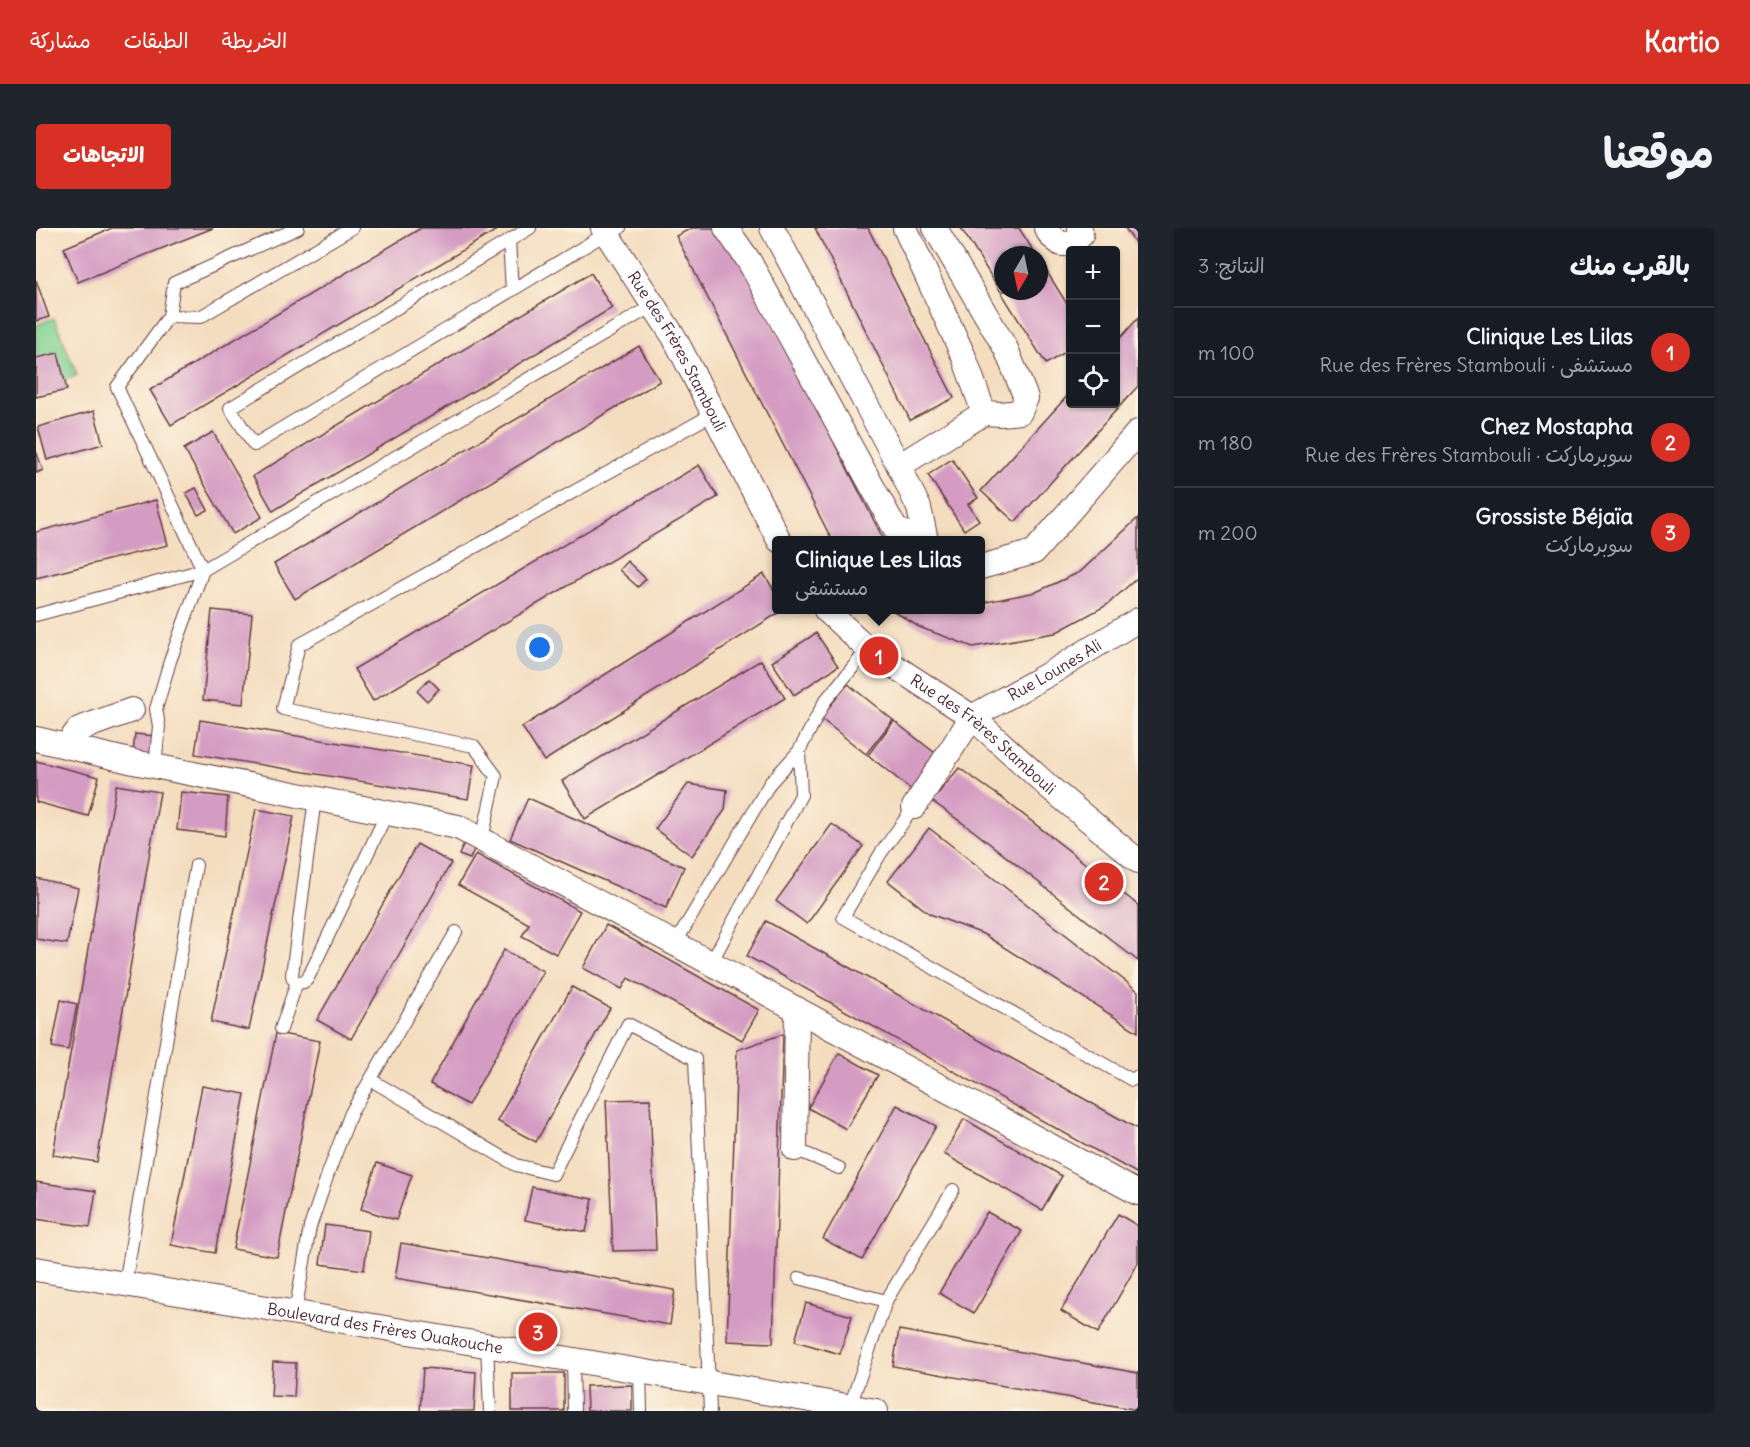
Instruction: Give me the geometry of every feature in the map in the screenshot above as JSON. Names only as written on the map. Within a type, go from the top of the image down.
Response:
[{"type":"street","points":[[726,228],[749,261],[896,530],[914,536]]},
{"type":"street","points":[[772,228],[899,466],[919,508],[925,536]]},
{"type":"street","points":[[905,228],[964,357],[984,413]]},
{"type":"street","points":[[899,466],[984,413],[1020,412],[1026,398],[1006,349],[935,228]]},
{"type":"street","points":[[1046,228],[1051,236],[1061,244],[1072,244],[1081,235],[1080,228]]},
{"type":"street","name":"Rue des Frères Stambouli","points":[[610,230],[674,337],[777,536]]},
{"type":"street","points":[[985,566],[1034,552],[1138,432]]},
{"type":"street","name":"Rue des Frères Stambouli","points":[[831,614],[868,649],[972,717],[1049,787],[1138,861]]},
{"type":"street","name":"Rue Lounes Ali","points":[[972,717],[1094,648],[1138,620]]},
{"type":"street","points":[[66,746],[79,729],[132,710]]},
{"type":"street","points":[[914,807],[972,717]]},
{"type":"street","points":[[36,739],[162,767],[458,826],[1138,1193]]},
{"type":"street","points":[[795,1149],[797,1010]]},
{"type":"street","name":"Boulevard des Frères Ouakouche","points":[[36,1269],[708,1382],[790,1404],[866,1410]]},
{"type":"lane","points":[[162,767],[156,709],[170,661],[203,570],[117,387],[169,316],[174,283],[298,228]]},
{"type":"lane","points":[[169,316],[200,317],[352,228]]},
{"type":"lane","points":[[530,228],[230,408],[254,445],[610,230]]},
{"type":"lane","points":[[509,241],[512,290]]},
{"type":"lane","points":[[36,615],[203,570],[654,305]]},
{"type":"lane","points":[[482,839],[496,776],[474,746],[282,709],[299,645],[713,414]]},
{"type":"lane","points":[[675,944],[770,783],[799,752],[825,701],[868,649]]},
{"type":"lane","points":[[711,963],[801,795],[799,752]]},
{"type":"lane","points":[[315,798],[292,975],[297,982],[306,981],[308,978],[387,813]]},
{"type":"lane","points":[[914,807],[881,853],[843,917],[1132,1080],[1138,1077]]},
{"type":"lane","points":[[125,1284],[196,865]]},
{"type":"lane","points":[[295,1313],[310,1227],[351,1113],[456,932]]},
{"type":"lane","points":[[281,1029],[297,982]]},
{"type":"lane","points":[[371,1080],[516,1165],[553,1174],[628,1024],[695,1059],[710,1411]]},
{"type":"lane","points":[[795,1149],[839,1168]]},
{"type":"lane","points":[[866,1410],[886,1301],[953,1190]]},
{"type":"lane","points":[[799,1278],[886,1301]]},
{"type":"lane","points":[[487,1345],[490,1411]]},
{"type":"lane","points":[[573,1360],[574,1411]]},
{"type":"lane","points":[[640,1371],[641,1411]]},
{"type":"green space","points":[[54,318],[77,375],[36,392],[36,325]]},
{"type":"building","points":[[112,228],[213,228],[78,282],[64,248]]},
{"type":"building","points":[[421,228],[500,228],[171,425],[150,390]]},
{"type":"building","points":[[692,228],[724,228],[882,536],[830,536],[676,236]]},
{"type":"building","points":[[815,228],[868,228],[954,398],[910,420]]},
{"type":"building","points":[[961,228],[1019,228],[1030,246],[994,246],[994,281]]},
{"type":"building","points":[[1125,228],[1138,228],[1138,247]]},
{"type":"building","points":[[591,273],[612,308],[273,511],[253,476]]},
{"type":"building","points":[[1048,274],[1066,303],[1066,352],[1046,364],[1006,300],[1048,300]]},
{"type":"building","points":[[36,280],[49,317],[36,321]]},
{"type":"building","points":[[1138,318],[1138,386],[1120,406],[1120,354],[1120,338]]},
{"type":"building","points":[[639,346],[660,381],[295,599],[274,564]]},
{"type":"building","points":[[58,353],[67,390],[36,397],[36,358]]},
{"type":"building","points":[[1066,397],[1066,408],[1118,408],[1015,522],[981,491]]},
{"type":"building","points":[[94,411],[103,444],[47,460],[38,427]]},
{"type":"building","points":[[213,432],[262,517],[233,534],[184,449]]},
{"type":"building","points":[[36,451],[43,470],[36,473]]},
{"type":"building","points":[[952,459],[978,498],[968,504],[979,520],[964,530],[928,475]]},
{"type":"building","points":[[699,465],[718,497],[373,701],[354,669]]},
{"type":"building","points":[[196,488],[208,510],[198,515],[186,493]]},
{"type":"building","points":[[156,500],[168,545],[36,578],[36,532]]},
{"type":"building","points":[[1138,518],[1138,577],[1107,605],[1055,633],[973,647],[919,627],[898,614],[985,614],[985,602],[1036,592],[1080,572]]},
{"type":"building","points":[[627,561],[646,579],[638,587],[619,570]]},
{"type":"building","points":[[764,574],[772,587],[772,614],[777,614],[544,761],[522,727]]},
{"type":"building","points":[[212,610],[252,614],[243,704],[203,700]]},
{"type":"building","points":[[816,633],[838,666],[794,695],[772,662]]},
{"type":"building","points":[[761,660],[785,698],[585,819],[562,781]]},
{"type":"building","points":[[429,679],[439,689],[427,701],[417,691]]},
{"type":"building","points":[[848,684],[893,720],[866,754],[820,718]]},
{"type":"building","points":[[200,720],[474,765],[468,799],[195,754]]},
{"type":"building","points":[[894,721],[940,757],[913,791],[868,755]]},
{"type":"building","points":[[135,734],[155,736],[153,755],[133,753]]},
{"type":"building","points":[[36,761],[99,777],[88,816],[36,802]]},
{"type":"building","points":[[959,768],[1002,798],[1138,905],[1138,961],[975,832],[932,801]]},
{"type":"building","points":[[688,784],[727,790],[725,810],[692,856],[655,829]]},
{"type":"building","points":[[116,785],[160,792],[97,1162],[53,1155]]},
{"type":"building","points":[[181,792],[228,797],[225,836],[177,830]]},
{"type":"building","points":[[528,798],[684,867],[666,908],[510,839]]},
{"type":"building","points":[[256,809],[294,816],[249,1030],[211,1022]]},
{"type":"building","points":[[832,824],[863,846],[807,924],[776,901]]},
{"type":"building","points":[[929,828],[1138,991],[1138,1032],[983,934],[930,914],[888,881]]},
{"type":"building","points":[[464,843],[475,847],[470,859],[459,855]]},
{"type":"building","points":[[417,844],[451,863],[351,1039],[317,1020]]},
{"type":"building","points":[[476,854],[580,911],[556,954],[522,936],[529,924],[458,885]]},
{"type":"building","points":[[36,878],[78,888],[67,944],[36,939]]},
{"type":"building","points":[[766,921],[1138,1129],[1138,1174],[747,956]]},
{"type":"building","points":[[606,925],[759,1010],[742,1040],[628,978],[622,989],[583,968]]},
{"type":"building","points":[[504,950],[543,971],[468,1105],[430,1084]]},
{"type":"building","points":[[572,987],[610,1008],[536,1142],[497,1121]]},
{"type":"building","points":[[61,1000],[77,1004],[68,1050],[52,1047]]},
{"type":"building","points":[[276,1033],[320,1041],[277,1257],[233,1249]]},
{"type":"building","points":[[783,1034],[773,1343],[727,1341],[737,1050]]},
{"type":"building","points":[[839,1053],[878,1075],[846,1129],[808,1108]]},
{"type":"building","points":[[202,1086],[245,1094],[215,1253],[171,1245]]},
{"type":"building","points":[[650,1099],[656,1250],[613,1251],[606,1100]]},
{"type":"building","points":[[897,1105],[936,1126],[862,1260],[823,1239]]},
{"type":"building","points":[[964,1119],[1062,1176],[1042,1210],[944,1154]]},
{"type":"building","points":[[377,1163],[412,1175],[396,1220],[361,1209]]},
{"type":"building","points":[[36,1182],[96,1191],[90,1227],[36,1219]]},
{"type":"building","points":[[532,1187],[593,1199],[586,1232],[525,1220]]},
{"type":"building","points":[[987,1212],[1022,1231],[974,1313],[939,1293]]},
{"type":"building","points":[[1118,1214],[1138,1226],[1138,1263],[1098,1333],[1061,1311]]},
{"type":"building","points":[[325,1225],[369,1231],[364,1270],[320,1264]]},
{"type":"building","points":[[401,1243],[675,1290],[670,1325],[395,1278]]},
{"type":"building","points":[[806,1303],[852,1316],[840,1354],[795,1341]]},
{"type":"building","points":[[899,1330],[1138,1373],[1138,1410],[893,1366]]},
{"type":"building","points":[[273,1362],[296,1363],[294,1397],[271,1396]]},
{"type":"building","points":[[423,1368],[476,1372],[474,1411],[420,1411]]},
{"type":"building","points":[[512,1373],[564,1373],[564,1411],[512,1411]]},
{"type":"building","points":[[632,1385],[632,1411],[587,1411],[586,1386]]},
{"type":"place","name":"Clinique Les Lilas","points":[[879,656]]},
{"type":"place","name":"Chez Mostapha","points":[[1104,882]]},
{"type":"place","name":"Grossiste Béjaïa","points":[[538,1332]]}]
